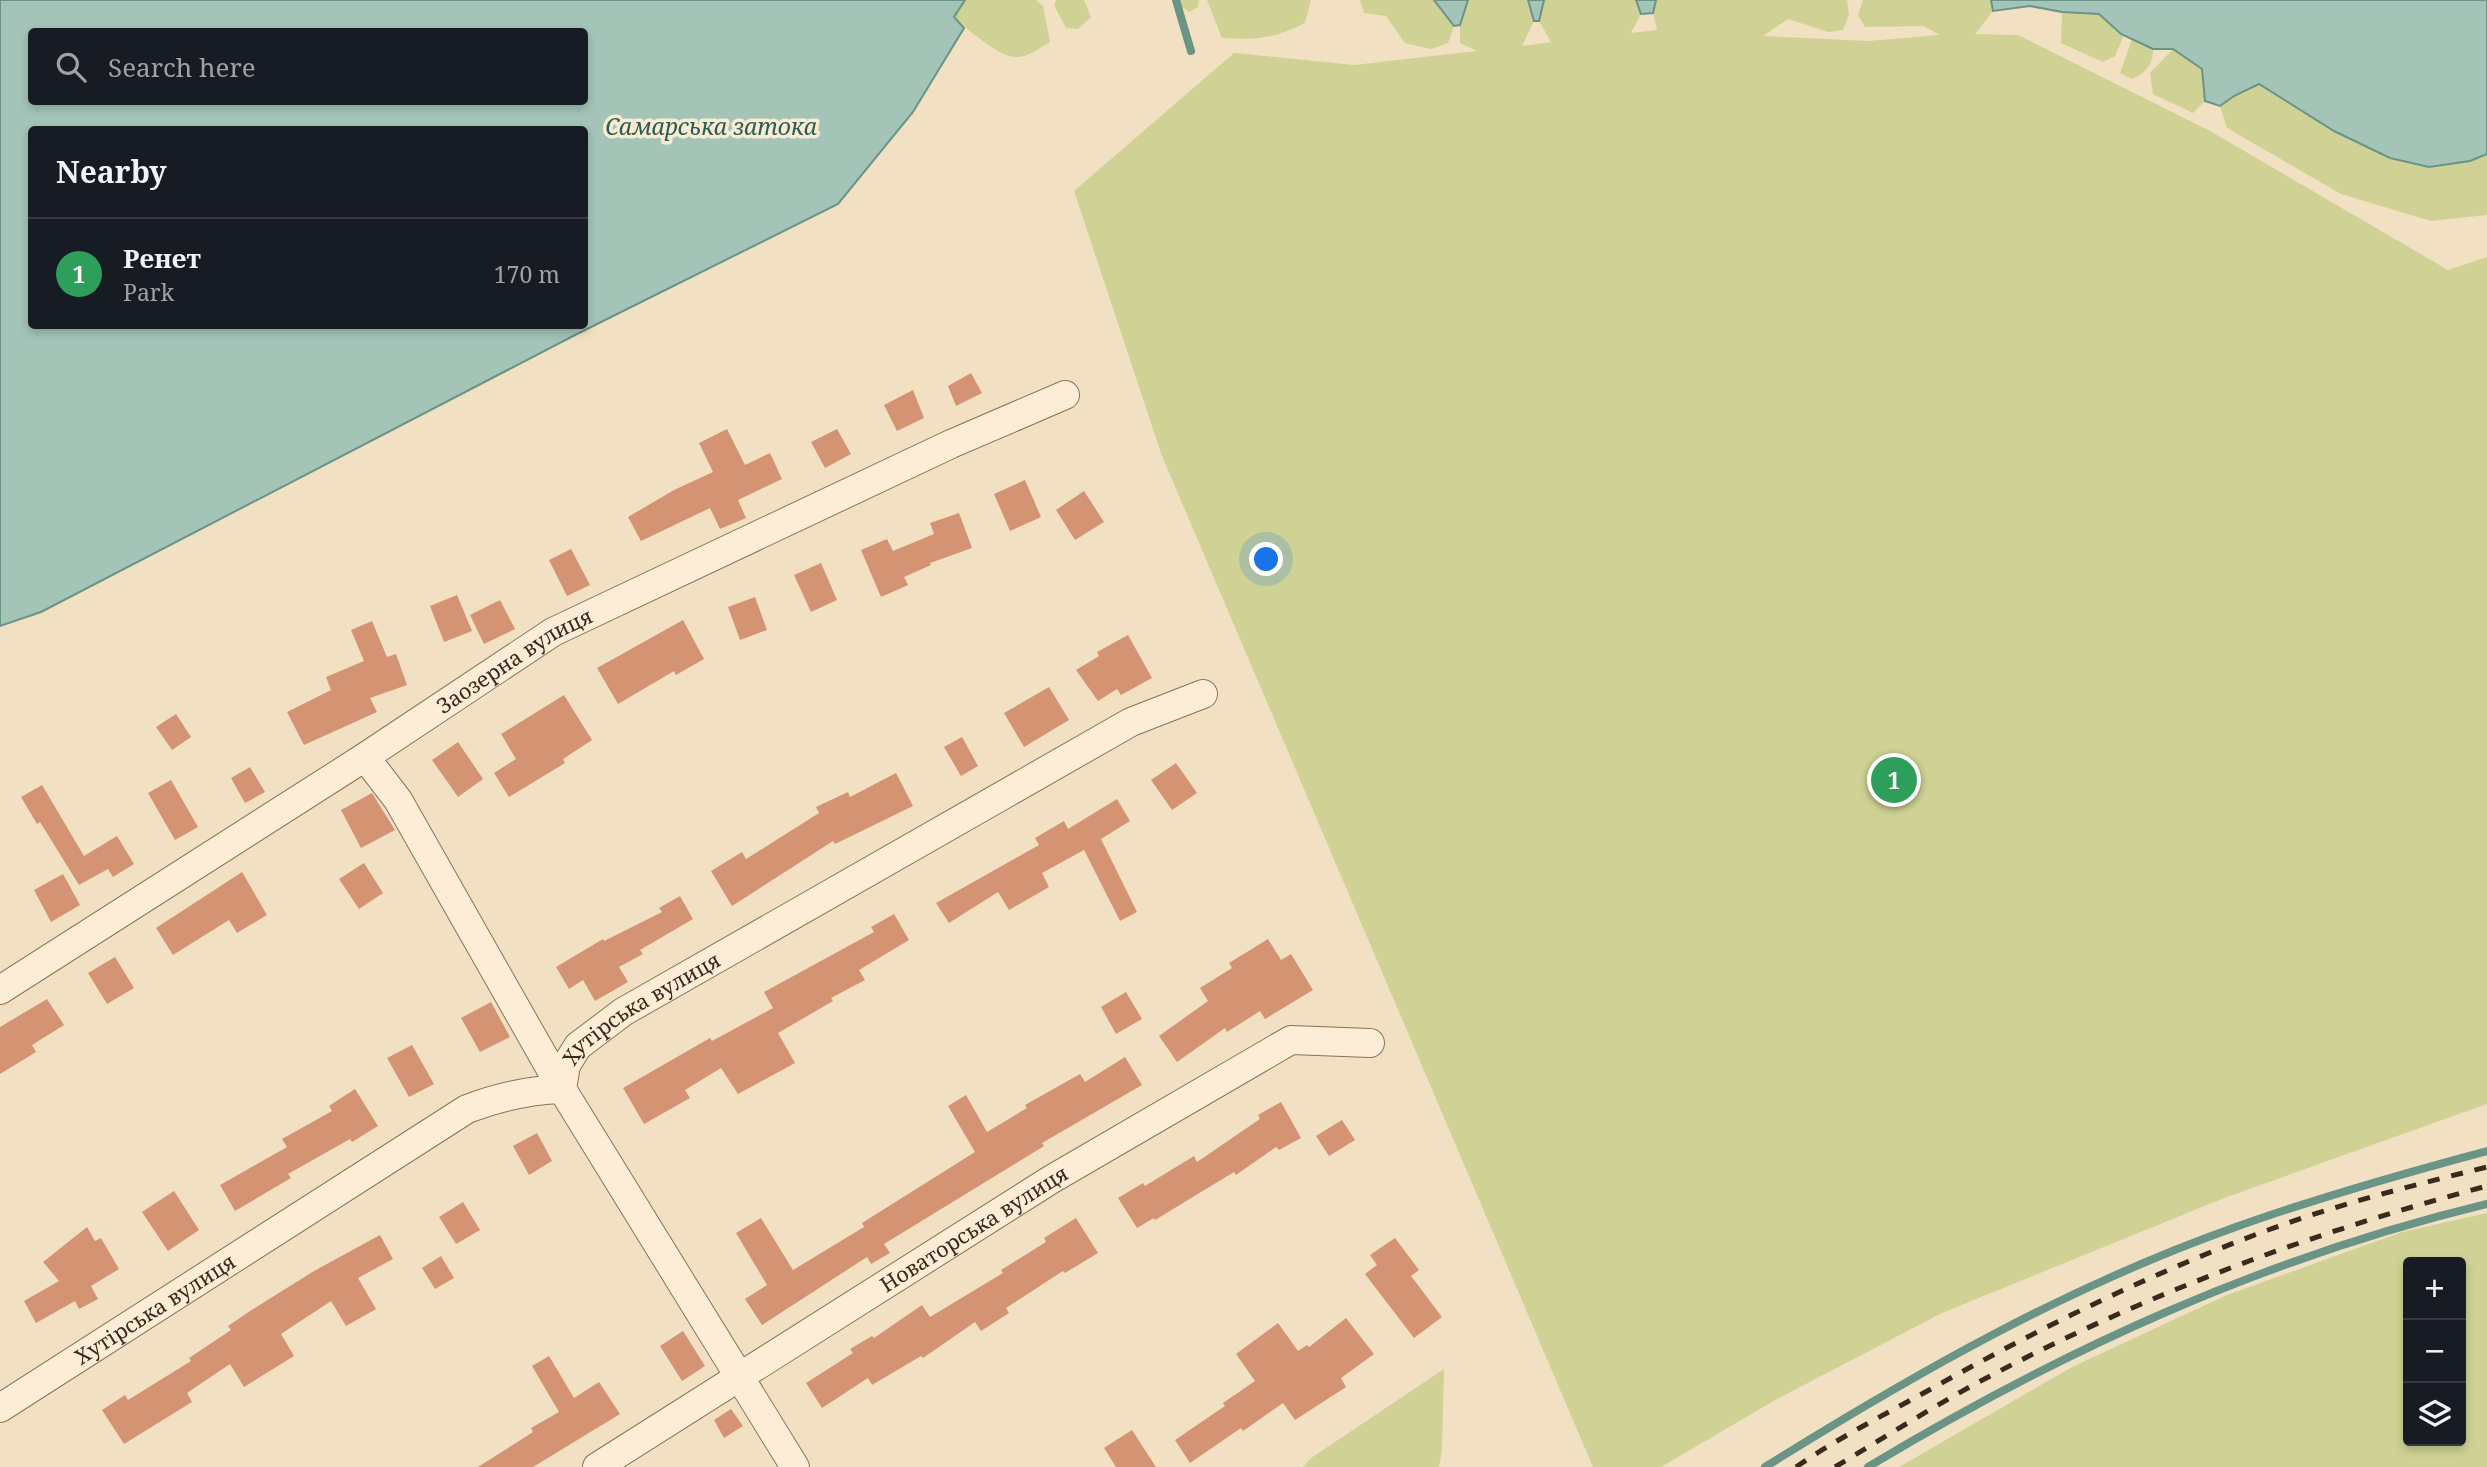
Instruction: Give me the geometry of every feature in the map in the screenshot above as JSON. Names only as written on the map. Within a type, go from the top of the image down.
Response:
[{"type":"street","name":"Заозерна вулиця","points":[[0,990],[365,757],[553,632],[951,444],[1065,395]]},
{"type":"street","name":"Хутірська вулиця","points":[[0,1408],[467,1109],[502,1096],[562,1088],[566,1065],[578,1046],[623,1012],[1131,722],[1203,694]]},
{"type":"street","points":[[365,757],[398,800],[562,1088],[795,1467]]},
{"type":"street","name":"Новаторська вулиця","points":[[597,1467],[1052,1179],[1291,1040],[1370,1043]]},
{"type":"green space","points":[[965,0],[1036,0],[1043,6],[1050,42],[1019,57],[1000,52],[954,17]]},
{"type":"green space","points":[[1056,0],[1084,0],[1091,17],[1078,29],[1066,28],[1054,5]]},
{"type":"green space","points":[[1176,0],[1199,0],[1198,7],[1189,12]]},
{"type":"green space","points":[[1207,0],[1311,0],[1305,23],[1274,35],[1246,39],[1222,38]]},
{"type":"green space","points":[[1360,0],[1434,0],[1454,26],[1448,43],[1431,49],[1405,43],[1386,16],[1364,13]]},
{"type":"green space","points":[[1468,0],[1528,0],[1534,21],[1522,46],[1551,42],[1539,21],[1544,0],[1636,0],[1641,14],[1631,33],[1657,30],[1653,13],[1656,0],[1847,0],[1849,15],[1843,30],[1828,32],[1788,19],[1763,36],[1868,41],[1940,35],[1923,26],[1865,27],[1858,15],[1863,0],[1991,0],[1993,11],[1975,34],[2018,35],[2210,131],[2448,270],[2487,257],[2487,1104],[2224,1198],[1942,1313],[1777,1399],[1661,1467],[1593,1467],[1162,456],[1074,191],[1234,53],[1354,65],[1477,51],[1460,43],[1460,25]]},
{"type":"green space","points":[[2062,12],[2099,14],[2124,35],[2115,56],[2103,62],[2061,43]]},
{"type":"green space","points":[[2132,39],[2153,49],[2148,67],[2132,79],[2120,73]]},
{"type":"green space","points":[[2173,49],[2203,69],[2205,101],[2193,113],[2153,94],[2150,73]]},
{"type":"green space","points":[[2259,84],[2334,131],[2470,161],[2487,154],[2487,215],[2431,221],[2341,194],[2227,128],[2220,106]]},
{"type":"green space","points":[[2487,1213],[2487,1467],[1899,1467],[2072,1367],[2227,1295],[2402,1232]]},
{"type":"green space","points":[[1444,1369],[1442,1450],[1439,1467],[1303,1467],[1311,1458]]},
{"type":"water","name":"Самарська затока","points":[[0,0],[965,0],[954,17],[964,28],[913,112],[838,204],[588,329],[588,126],[28,126],[28,329],[587,329],[41,612],[0,626]]},
{"type":"water","points":[[1434,0],[1468,0],[1460,25],[1454,26]]},
{"type":"water","points":[[1528,0],[1544,0],[1539,21],[1534,21]]},
{"type":"water","points":[[1636,0],[1656,0],[1653,13],[1641,14]]},
{"type":"water","points":[[1991,0],[2487,0],[2487,154],[2470,161],[2429,167],[2390,158],[2334,131],[2259,84],[2220,106],[2205,101],[2202,69],[2173,49],[2153,49],[2121,34],[2099,14],[2062,12],[2030,6],[1993,11]]},
{"type":"building","points":[[971,373],[982,393],[956,406],[948,386]]},
{"type":"building","points":[[913,390],[924,418],[897,431],[884,405]]},
{"type":"building","points":[[727,429],[745,465],[770,453],[782,479],[738,500],[746,518],[720,529],[710,508],[641,541],[628,517],[674,490],[713,472],[699,443]]},
{"type":"building","points":[[837,429],[851,454],[825,468],[811,442]]},
{"type":"building","points":[[1025,480],[1041,517],[1010,531],[994,494]]},
{"type":"building","points":[[1084,491],[1104,522],[1075,540],[1056,510]]},
{"type":"building","points":[[959,513],[972,548],[930,563],[931,565],[904,577],[908,585],[881,597],[861,550],[887,539],[893,551],[934,534],[930,523]]},
{"type":"building","points":[[571,549],[590,585],[567,596],[549,560]]},
{"type":"building","points":[[821,563],[837,600],[811,612],[794,575]]},
{"type":"building","points":[[457,595],[472,631],[444,642],[430,606]]},
{"type":"building","points":[[755,597],[767,630],[740,640],[728,607]]},
{"type":"building","points":[[500,600],[515,629],[484,644],[470,615]]},
{"type":"building","points":[[683,620],[704,659],[676,675],[674,671],[618,704],[597,668]]},
{"type":"building","points":[[372,621],[387,657],[396,654],[407,685],[370,698],[377,712],[304,745],[287,712],[331,690],[326,677],[364,661],[351,630]]},
{"type":"building","points":[[1128,635],[1152,678],[1121,695],[1117,689],[1098,701],[1076,670],[1099,656],[1097,652]]},
{"type":"building","points":[[1049,687],[1069,720],[1024,747],[1004,713]]},
{"type":"building","points":[[564,695],[592,740],[563,759],[565,763],[509,797],[494,773],[516,759],[501,734]]},
{"type":"building","points":[[176,714],[191,737],[172,750],[156,727]]},
{"type":"building","points":[[962,737],[978,766],[961,776],[944,747]]},
{"type":"building","points":[[458,742],[483,779],[458,797],[432,760]]},
{"type":"building","points":[[1176,763],[1197,793],[1172,810],[1151,780]]},
{"type":"building","points":[[250,767],[265,792],[245,803],[231,778]]},
{"type":"building","points":[[896,773],[913,806],[835,844],[833,841],[732,906],[711,871],[742,852],[746,859],[819,813],[816,807],[848,792],[850,797]]},
{"type":"building","points":[[171,780],[198,827],[175,840],[148,793]]},
{"type":"building","points":[[42,785],[84,856],[117,836],[134,864],[113,877],[108,869],[79,885],[40,822],[37,824],[21,797]]},
{"type":"building","points":[[372,793],[395,830],[361,848],[341,810]]},
{"type":"building","points":[[1117,799],[1130,821],[1101,839],[1137,912],[1120,921],[1084,850],[1042,873],[1049,887],[1009,910],[998,892],[949,923],[936,903],[1039,845],[1035,838],[1064,821],[1068,829]]},
{"type":"building","points":[[364,863],[383,893],[359,909],[339,879]]},
{"type":"building","points":[[242,872],[267,915],[237,933],[229,920],[173,955],[156,928]]},
{"type":"building","points":[[63,874],[80,905],[51,922],[34,890]]},
{"type":"building","points":[[680,896],[693,919],[640,950],[643,954],[619,967],[628,982],[595,1001],[583,980],[569,989],[556,967],[603,939],[604,941],[662,912],[659,908]]},
{"type":"building","points":[[894,914],[909,940],[859,970],[865,980],[831,998],[833,1001],[778,1033],[795,1063],[738,1094],[721,1068],[685,1090],[690,1098],[644,1124],[623,1088],[710,1038],[712,1041],[773,1008],[764,992],[874,932],[871,927]]},
{"type":"building","points":[[1268,939],[1281,960],[1291,954],[1313,990],[1265,1019],[1260,1011],[1227,1032],[1225,1028],[1177,1062],[1159,1036],[1208,1001],[1200,988],[1232,968],[1229,963]]},
{"type":"building","points":[[115,957],[134,988],[107,1004],[88,973]]},
{"type":"building","points":[[1126,992],[1142,1019],[1116,1034],[1101,1007]]},
{"type":"building","points":[[47,999],[64,1025],[32,1045],[36,1052],[0,1074],[0,1027]]},
{"type":"building","points":[[491,1002],[510,1037],[480,1052],[461,1018]]},
{"type":"building","points":[[412,1045],[434,1084],[409,1097],[387,1058]]},
{"type":"building","points":[[1125,1057],[1142,1085],[1042,1143],[1044,1146],[884,1244],[890,1253],[871,1264],[867,1257],[762,1325],[745,1299],[767,1285],[736,1233],[761,1218],[793,1270],[864,1227],[862,1223],[975,1152],[948,1106],[966,1095],[987,1132],[1027,1108],[1025,1105],[1080,1074],[1085,1082]]},
{"type":"building","points":[[355,1089],[378,1126],[288,1174],[291,1178],[235,1211],[220,1185],[287,1147],[282,1139],[332,1111],[329,1106]]},
{"type":"building","points":[[1281,1102],[1301,1138],[1279,1150],[1276,1147],[1236,1175],[1234,1172],[1137,1228],[1118,1198],[1143,1183],[1145,1186],[1194,1156],[1197,1162],[1260,1119],[1258,1115]]},
{"type":"building","points":[[1342,1120],[1355,1140],[1329,1156],[1316,1136]]},
{"type":"building","points":[[537,1133],[552,1161],[529,1175],[513,1146]]},
{"type":"building","points":[[174,1191],[199,1230],[168,1251],[142,1212]]},
{"type":"building","points":[[463,1202],[480,1230],[456,1244],[439,1217]]},
{"type":"building","points":[[1076,1218],[1098,1253],[1065,1273],[1063,1271],[1006,1308],[1009,1313],[981,1331],[975,1322],[923,1358],[921,1356],[872,1385],[868,1378],[822,1408],[806,1383],[853,1353],[850,1349],[872,1336],[874,1338],[922,1305],[930,1317],[1003,1273],[1001,1270],[1046,1242],[1044,1238]]},
{"type":"building","points":[[87,1227],[95,1241],[101,1238],[119,1269],[91,1286],[98,1299],[79,1309],[75,1301],[36,1323],[24,1301],[59,1281],[43,1262]]},
{"type":"building","points":[[380,1235],[393,1259],[358,1278],[376,1309],[346,1326],[331,1301],[281,1334],[294,1356],[244,1387],[230,1364],[187,1393],[192,1402],[124,1444],[102,1410],[125,1395],[128,1400],[191,1361],[189,1358],[231,1330],[228,1326],[250,1311],[314,1271]]},
{"type":"building","points":[[1395,1238],[1419,1270],[1411,1276],[1442,1317],[1414,1338],[1365,1274],[1377,1265],[1370,1255]]},
{"type":"building","points":[[441,1256],[454,1278],[435,1289],[422,1268]]},
{"type":"building","points":[[1346,1318],[1374,1354],[1341,1378],[1346,1387],[1295,1420],[1283,1403],[1190,1463],[1175,1440],[1225,1406],[1223,1403],[1255,1381],[1236,1354],[1278,1323],[1298,1351],[1307,1345],[1309,1347]]},
{"type":"building","points":[[683,1331],[705,1366],[682,1381],[660,1346]]},
{"type":"building","points":[[549,1356],[574,1398],[599,1382],[620,1414],[533,1467],[478,1467],[533,1432],[531,1428],[559,1412],[532,1366]]},
{"type":"building","points":[[731,1409],[743,1426],[724,1438],[714,1420]]},
{"type":"building","points":[[1132,1430],[1156,1467],[1116,1467],[1104,1448]]},
{"type":"waterway","points":[[1176,0],[1191,51]]},
{"type":"waterway","points":[[1765,1467],[1935,1366],[2111,1277],[2171,1251],[2264,1217],[2487,1151]]},
{"type":"waterway","points":[[1868,1467],[2016,1384],[2167,1311],[2324,1251],[2487,1204]]},
{"type":"railway","points":[[1796,1467],[1866,1424],[2018,1342],[2183,1264],[2225,1246],[2322,1212],[2487,1167]]},
{"type":"railway","points":[[1835,1467],[1977,1383],[2100,1322],[2291,1246],[2355,1224],[2487,1186]]},
{"type":"place","name":"Ренет","points":[[1894,780]]}]
